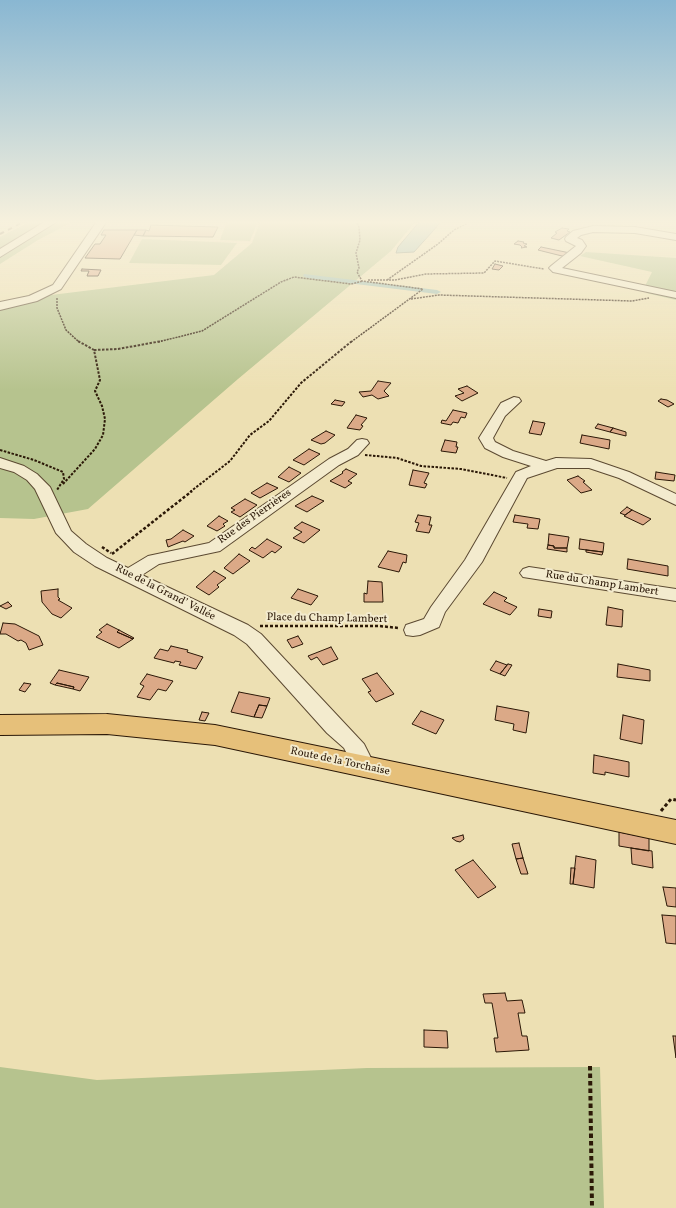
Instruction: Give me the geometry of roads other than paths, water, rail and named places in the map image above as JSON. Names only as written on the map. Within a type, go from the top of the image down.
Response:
[{"type":"main road","name":"Route de la Torchaise","points":[[0,725],[107,724],[169,729],[215,735],[365,768],[676,832]]},
{"type":"street","points":[[0,306],[33,299],[57,287],[64,277]]},
{"type":"street","points":[[589,277],[676,295]]},
{"type":"street","points":[[514,401],[506,406],[486,438],[490,445],[508,454],[545,466]]},
{"type":"street","name":"Rue des Pierrières","points":[[129,575],[154,560],[214,547],[334,462],[358,448]]},
{"type":"street","points":[[508,454],[523,475]]},
{"type":"street","name":"Rue de la Grand’ Vallée","points":[[0,463],[19,469],[32,477],[42,487],[64,533],[80,548],[101,562],[241,630],[254,639],[263,647],[334,727],[357,750],[365,768]]},
{"type":"street","points":[[413,630],[420,629],[432,623],[437,611],[473,562],[509,495],[523,475],[545,466],[568,463],[591,464],[624,475],[676,500]]},
{"type":"street","name":"Rue du Champ Lambert","points":[[529,573],[676,595]]},
{"type":"street","points":[[332,760],[337,746],[334,727]]},
{"type":"waterway","points":[[318,277],[437,292]]}]
